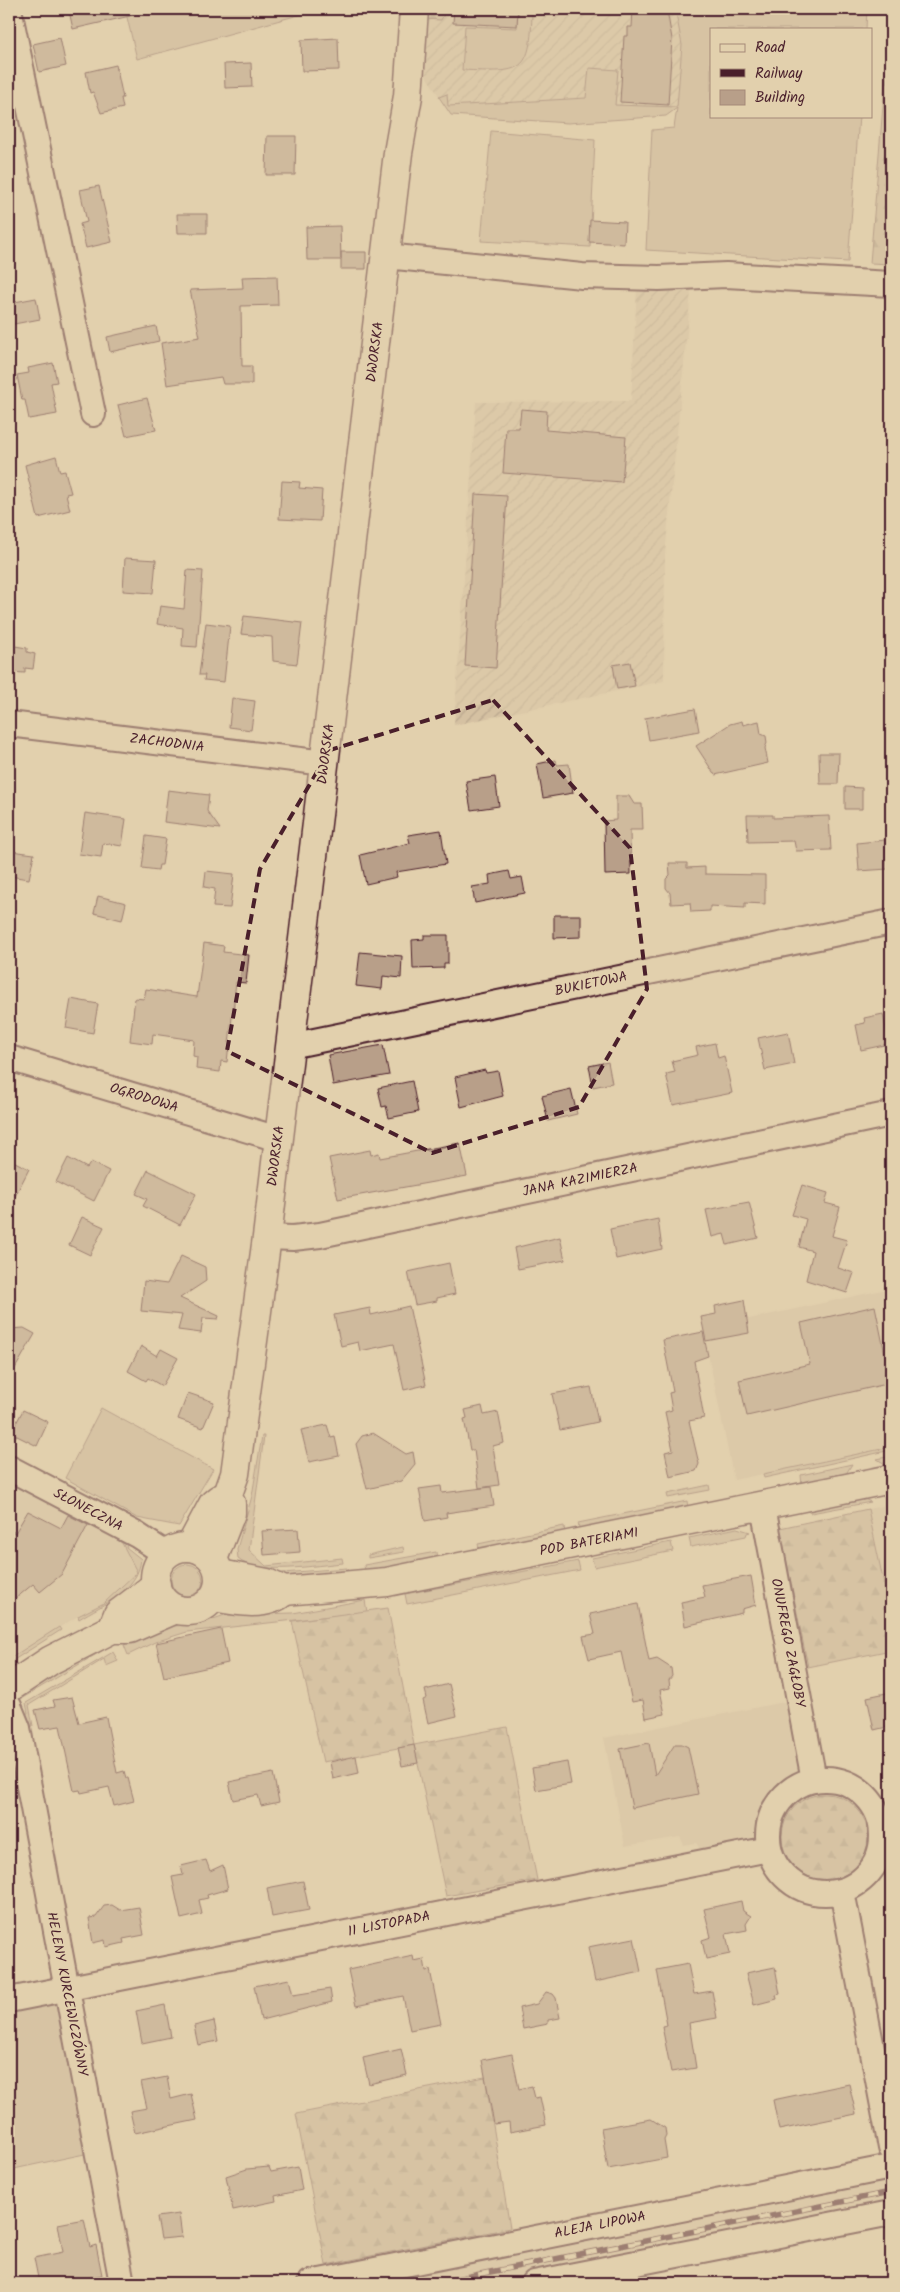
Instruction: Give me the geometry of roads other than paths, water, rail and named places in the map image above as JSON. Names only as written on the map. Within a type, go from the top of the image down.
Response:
[{"type":"street","points":[[9,9],[93,414]]},
{"type":"street","name":"DWORSKA","points":[[201,1566],[231,1513],[231,1503],[227,1497],[235,1474],[267,1237],[398,153],[408,96],[414,9]]},
{"type":"street","points":[[386,256],[582,276],[659,278],[726,275],[891,284]]},
{"type":"street","name":"ZACHODNIA","points":[[9,724],[325,763]]},
{"type":"street","name":"BUKIETOWA","points":[[290,1046],[891,922]]},
{"type":"street","name":"OGRODOWA","points":[[9,1058],[278,1139]]},
{"type":"street","name":"JANA KAZIMIERZA","points":[[267,1237],[293,1238],[320,1235],[891,1114]]},
{"type":"street","name":"SŁONECZNA","points":[[9,1468],[201,1566]]},
{"type":"street","name":"POD BATERIAMI","points":[[201,1566],[274,1584],[284,1591],[387,1582],[763,1507],[891,1479]]},
{"type":"street","name":"ONUFREGO ZAGŁOBY","points":[[763,1507],[814,1780]]},
{"type":"street","points":[[201,1566],[198,1609],[188,1611],[176,1609],[164,1600],[156,1585],[157,1568],[201,1566]]},
{"type":"street","points":[[112,1629],[118,1614],[156,1585]]},
{"type":"street","points":[[9,1688],[51,1660],[112,1629],[130,1629],[176,1609]]},
{"type":"street","name":"HELENY KURCEWICZÓWNY","points":[[9,1706],[18,1728],[122,2283]]},
{"type":"street","points":[[814,1780],[834,1780],[850,1785],[866,1796],[887,1829],[880,1855],[865,1878],[842,1891],[815,1893],[797,1886],[784,1877],[769,1849],[768,1827],[776,1808],[791,1790],[814,1780]]},
{"type":"street","name":"11 LISTOPADA","points":[[9,2000],[769,1849]]},
{"type":"street","points":[[842,1891],[891,2148]]},
{"type":"street","name":"ALEJA LIPOWA","points":[[310,2283],[891,2167]]},
{"type":"street","points":[[534,2283],[891,2213]]},
{"type":"railway","points":[[435,2283],[891,2192]]}]
